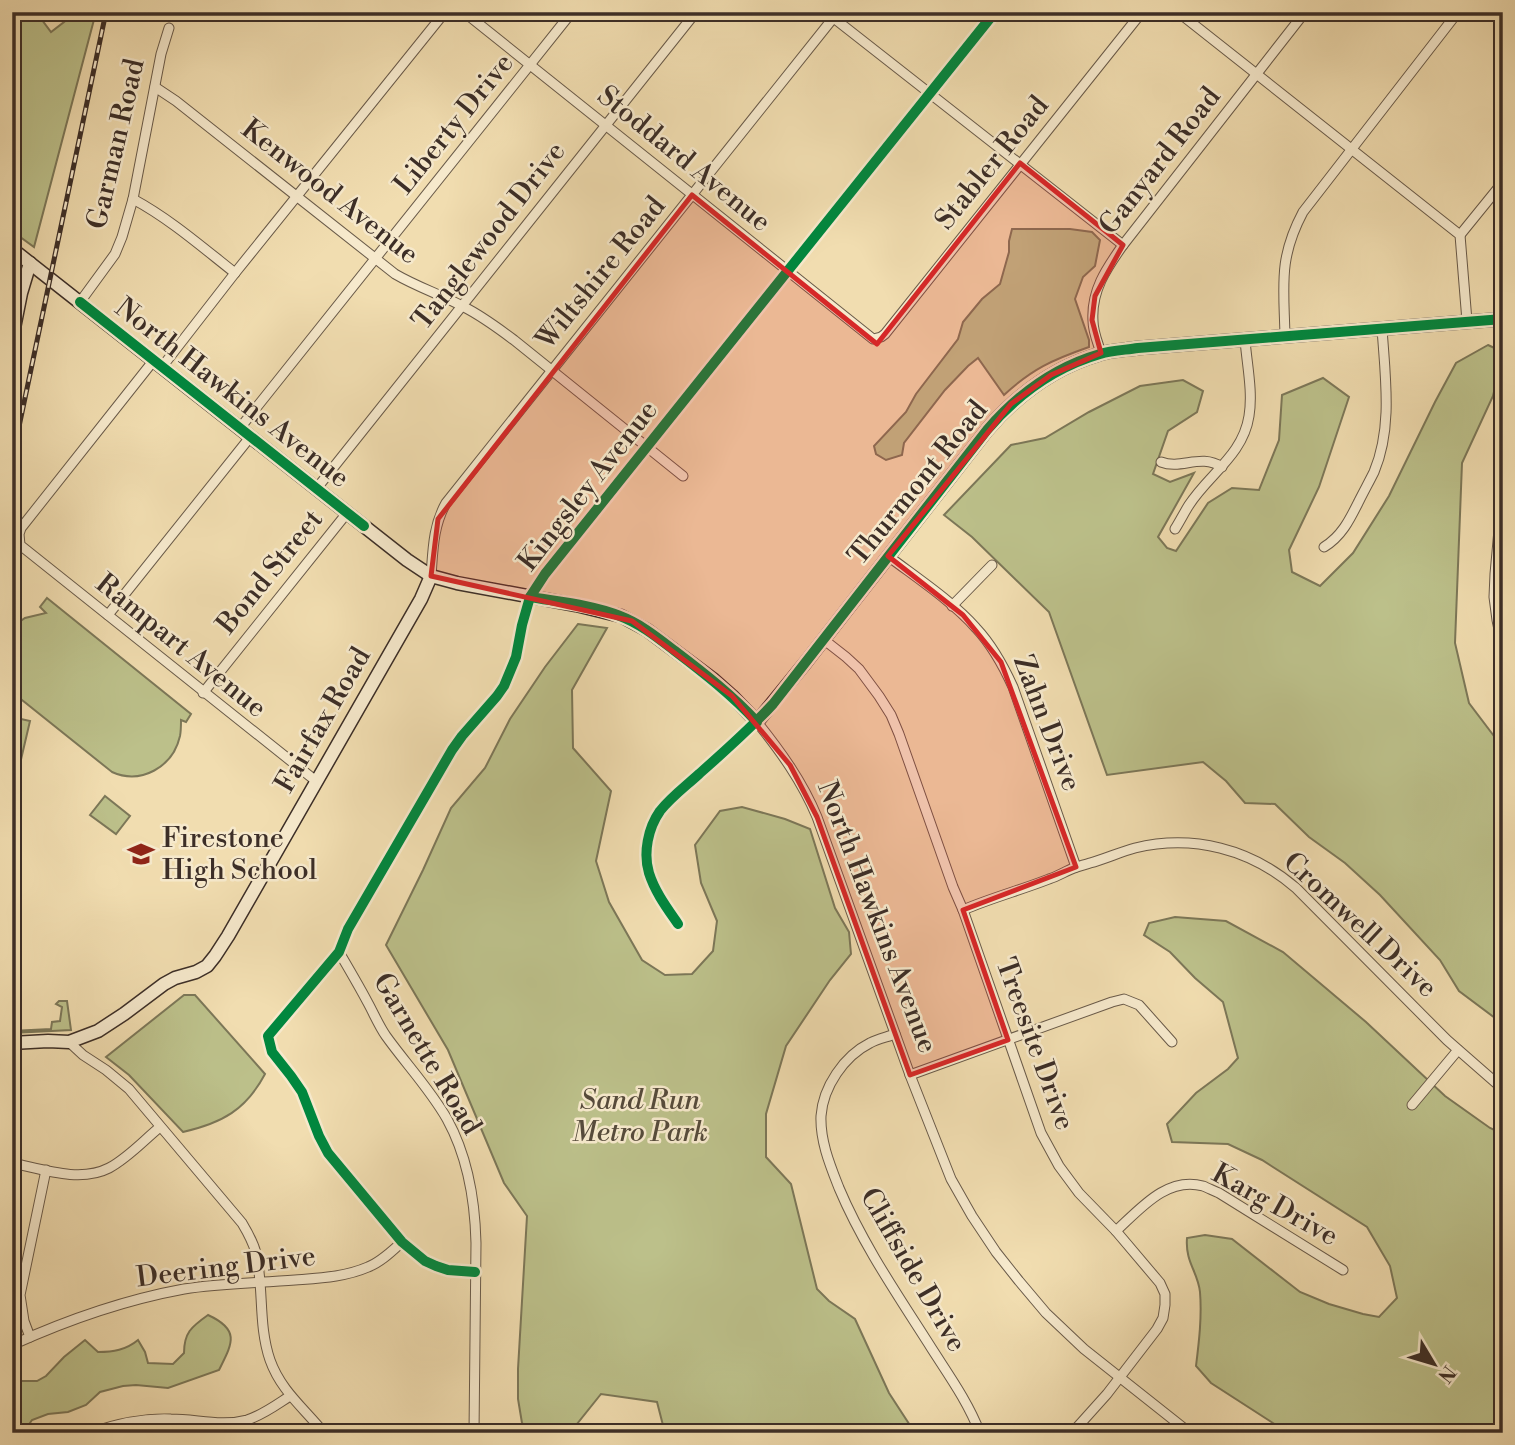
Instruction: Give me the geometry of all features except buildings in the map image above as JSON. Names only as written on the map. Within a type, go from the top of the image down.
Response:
[{"type":"street","points":[[158,363],[235,274],[445,12]]},
{"type":"street","name":"Stoddard Avenue","points":[[464,12],[867,336],[875,338]]},
{"type":"street","name":"Liberty Drive","points":[[240,428],[572,12]]},
{"type":"street","name":"Tanglewood Drive","points":[[317,488],[696,12]]},
{"type":"street","name":"Kingsley Avenue","points":[[402,1242],[322,1142],[302,1092],[272,1052],[268,1036],[339,952],[348,929],[439,771],[462,736],[504,686],[516,657],[530,597],[545,574],[995,12]]},
{"type":"street","name":"Stabler Road","points":[[875,338],[885,334],[1142,12]]},
{"type":"street","points":[[1178,12],[1460,235]]},
{"type":"street","name":"Ganyard Road","points":[[1101,353],[1092,320],[1101,278],[1123,245],[1306,12]]},
{"type":"street","points":[[1285,337],[1283,269],[1290,239],[1303,212],[1458,12]]},
{"type":"street","points":[[832,14],[1123,245]]},
{"type":"street","name":"Wiltshire Road","points":[[431,576],[435,532],[446,503],[692,195],[832,14]]},
{"type":"street","name":"Garman Road","points":[[80,302],[115,254],[122,237],[133,199],[147,118],[169,28]]},
{"type":"street","name":"Kenwood Avenue","points":[[155,87],[177,101],[410,282],[486,319],[683,476]]},
{"type":"street","points":[[1467,321],[1460,235],[1503,182]]},
{"type":"street","points":[[133,199],[171,222],[235,274]]},
{"type":"street","name":"North Hawkins Avenue","points":[[12,249],[407,560],[431,576],[609,612],[632,621],[714,680],[740,704],[790,765],[812,804],[910,1075],[951,1179],[972,1216],[996,1252],[1046,1312],[1084,1349],[1190,1433]]},
{"type":"street","points":[[12,338],[30,263]]},
{"type":"street","name":"Thurmont Road","points":[[678,924],[649,875],[647,853],[650,833],[661,811],[773,704],[986,430],[1030,388],[1051,375],[1101,353],[1503,319]]},
{"type":"street","points":[[1324,547],[1334,541],[1346,525],[1374,471],[1383,443],[1387,418],[1382,328]]},
{"type":"street","points":[[1175,529],[1189,505],[1234,453],[1243,438],[1249,415],[1250,396],[1245,340]]},
{"type":"street","name":"Rampart Avenue","points":[[158,363],[21,528],[20,545],[316,781]]},
{"type":"street","points":[[108,615],[251,436]]},
{"type":"street","points":[[1161,462],[1177,464],[1205,461],[1222,467]]},
{"type":"street","points":[[1503,486],[1494,597],[1503,648]]},
{"type":"street","name":"Bond Street","points":[[204,693],[347,513]]},
{"type":"street","name":"Zahn Drive","points":[[888,556],[976,627],[1001,662],[1013,687],[1076,867]]},
{"type":"street","points":[[952,606],[992,565]]},
{"type":"street","name":"Fairfax Road","points":[[69,1042],[99,1031],[164,984],[202,969],[222,947],[421,599],[431,576]]},
{"type":"street","name":"Treesite Drive","points":[[823,639],[859,669],[891,715],[1041,1133],[1059,1166],[1079,1193],[1116,1231],[1160,1283],[1165,1294],[1163,1318],[1157,1329],[1073,1433]]},
{"type":"street","name":"Cromwell Drive","points":[[963,910],[1076,867],[1136,848],[1171,843],[1218,847],[1250,858],[1296,888],[1458,1050],[1503,1089]]},
{"type":"street","name":"Garnette Road","points":[[339,952],[385,1035],[447,1119],[458,1143],[468,1177],[477,1243],[474,1433]]},
{"type":"street","points":[[910,1075],[1124,999],[1139,1006],[1172,1042]]},
{"type":"street","name":"Cliffside Drive","points":[[895,1034],[870,1043],[843,1065],[835,1076],[821,1114],[827,1158],[846,1205],[874,1257],[964,1399],[980,1433]]},
{"type":"street","points":[[12,1043],[69,1042],[120,1081],[242,1223],[256,1253],[266,1346],[274,1368],[290,1396],[324,1433]]},
{"type":"street","points":[[1412,1105],[1458,1050]]},
{"type":"street","points":[[12,1163],[75,1175],[103,1171],[160,1127]]},
{"type":"street","points":[[30,1337],[24,1321],[20,1295],[46,1170]]},
{"type":"street","name":"Karg Drive","points":[[1116,1231],[1162,1192],[1176,1186],[1203,1186],[1219,1193],[1343,1269]]},
{"type":"street","points":[[402,1242],[425,1261],[436,1266],[448,1270],[475,1272]]},
{"type":"street","name":"Deering Drive","points":[[12,1345],[70,1320],[115,1305],[181,1290],[347,1275],[373,1265],[402,1242]]},
{"type":"street","points":[[91,1433],[155,1419],[236,1422],[258,1416],[290,1396]]},
{"type":"highlighted area","points":[[1020,163],[1123,245],[1095,296],[1092,320],[1101,353],[1051,375],[1011,404],[888,556],[963,615],[1001,662],[1076,867],[963,910],[1008,1040],[910,1075],[817,817],[790,765],[732,696],[632,621],[431,576],[438,519],[692,195],[877,344]]},
{"type":"green space","points":[[12,12],[36,12],[51,32],[64,22],[56,12],[96,12],[34,247],[12,231]]},
{"type":"green space","points":[[1012,229],[1070,229],[1092,232],[1100,240],[1095,266],[1083,277],[1075,299],[1089,347],[1043,366],[1004,395],[978,358],[945,390],[904,443],[902,455],[886,460],[876,454],[874,446],[906,412],[916,394],[958,339],[963,322],[982,299],[1000,284]]},
{"type":"green space","points":[[1488,345],[1503,354],[1493,396],[1462,463],[1455,643],[1469,703],[1503,748],[1503,1024],[1459,991],[1440,960],[1380,895],[1345,863],[1309,837],[1275,804],[1245,803],[1226,781],[1203,762],[1107,775],[1049,612],[972,537],[944,515],[1011,445],[1045,438],[1140,386],[1183,380],[1203,391],[1197,412],[1168,431],[1153,474],[1170,482],[1194,473],[1158,537],[1167,548],[1176,551],[1208,503],[1232,488],[1259,490],[1279,440],[1282,395],[1323,378],[1349,397],[1319,487],[1289,550],[1292,572],[1320,586],[1353,553],[1389,496],[1456,363]]},
{"type":"green space","points":[[47,598],[191,714],[186,722],[181,720],[180,736],[170,757],[154,771],[134,776],[112,772],[12,692],[12,627],[25,618],[46,613],[40,607]]},
{"type":"green space","name":"Sand Run Metro Park","points":[[578,624],[607,628],[572,690],[573,748],[611,791],[596,861],[609,902],[642,960],[665,975],[692,974],[713,951],[717,921],[701,883],[695,845],[720,811],[742,807],[810,829],[835,908],[849,932],[851,954],[830,980],[786,1046],[766,1114],[766,1157],[791,1184],[817,1289],[855,1319],[889,1393],[915,1433],[665,1433],[657,1402],[601,1394],[577,1424],[579,1433],[531,1433],[522,1423],[518,1399],[518,1369],[527,1216],[504,1183],[448,1050],[386,945],[451,808],[485,768],[510,719]]},
{"type":"green space","points":[[12,717],[30,721],[12,798]]},
{"type":"green space","points":[[105,796],[130,816],[116,834],[90,815]]},
{"type":"green space","points":[[1175,917],[1226,921],[1283,952],[1366,1022],[1445,1096],[1490,1128],[1503,1134],[1503,1433],[1277,1433],[1276,1425],[1211,1383],[1196,1366],[1200,1292],[1188,1254],[1187,1238],[1205,1235],[1232,1239],[1300,1292],[1363,1314],[1379,1317],[1397,1298],[1390,1266],[1367,1227],[1262,1160],[1228,1144],[1172,1142],[1167,1124],[1196,1093],[1238,1058],[1223,1002],[1170,952],[1144,935],[1149,923]]},
{"type":"green space","points":[[184,995],[195,995],[265,1074],[250,1097],[232,1113],[210,1124],[183,1132],[129,1075],[106,1057]]},
{"type":"green space","points":[[59,1001],[67,1001],[71,1030],[12,1033],[51,1029],[52,1022],[60,1021],[62,1007],[56,1004]]},
{"type":"green space","points":[[208,1315],[225,1326],[231,1338],[219,1370],[168,1388],[136,1385],[100,1392],[86,1405],[32,1420],[23,1433],[12,1433],[12,1381],[37,1381],[46,1376],[85,1340],[98,1352],[109,1352],[129,1346],[138,1340],[148,1363],[173,1364],[184,1353],[185,1340],[190,1331]]},
{"type":"railway","points":[[12,460],[106,12]]},
{"type":"cycle path","points":[[475,1272],[448,1270],[436,1266],[425,1261],[402,1242],[328,1153],[302,1092],[272,1052],[268,1036],[339,952],[348,929],[452,750],[504,686],[516,657],[530,597],[545,574],[995,12]]},
{"type":"cycle path","points":[[80,302],[364,526]]},
{"type":"cycle path","points":[[678,924],[658,893],[647,865],[648,841],[652,825],[660,811],[773,704],[987,430],[1024,394],[1068,366],[1114,351],[1503,319]]},
{"type":"cycle path","points":[[530,597],[599,609],[635,623],[707,676],[757,722]]},
{"type":"place","name":"Firestone High School","points":[[141,854]]}]
